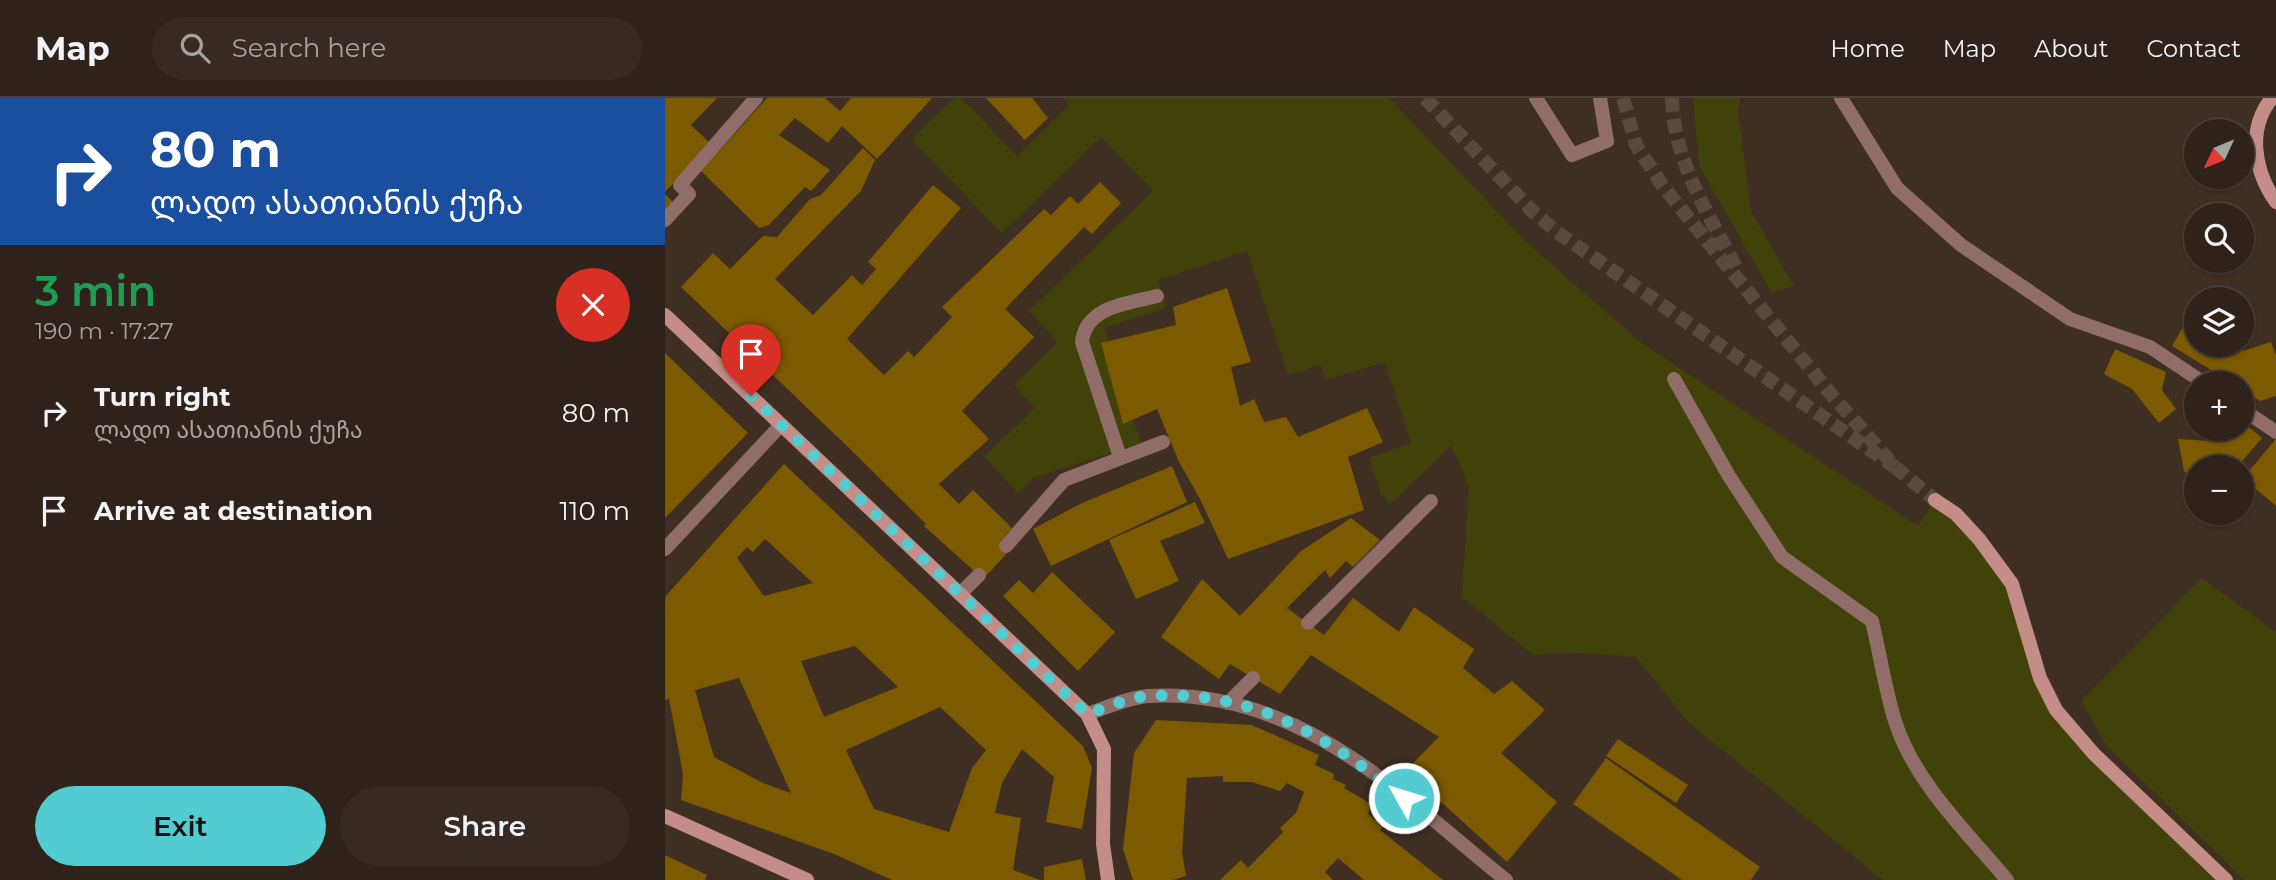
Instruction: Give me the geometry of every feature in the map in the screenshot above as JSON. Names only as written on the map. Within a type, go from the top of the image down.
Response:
[{"type":"main road","points":[[2273,98],[2260,112],[2257,166],[2276,202]]},
{"type":"main road","points":[[665,315],[1087,714],[1104,749],[1103,844],[1108,880]]},
{"type":"main road","points":[[1934,500],[1956,514],[1979,539],[2012,584],[2040,678],[2056,710],[2094,754],[2226,880]]},
{"type":"main road","points":[[665,816],[807,880]]},
{"type":"street","points":[[665,220],[689,194],[680,185],[756,98]]},
{"type":"street","points":[[1536,98],[1572,155],[1607,141],[1600,98]]},
{"type":"street","points":[[1840,98],[1897,188],[1961,245],[2070,319],[2150,346],[2186,371]]},
{"type":"street","points":[[1120,457],[1082,342],[1083,328],[1094,316],[1107,310],[1157,296]]},
{"type":"street","points":[[1674,379],[1729,476],[1782,556],[1872,621],[1895,723],[1913,760],[1943,803],[2007,880]]},
{"type":"street","points":[[2254,416],[2276,432]]},
{"type":"street","points":[[665,550],[781,425]]},
{"type":"street","points":[[1006,545],[1063,480],[1163,442]]},
{"type":"street","points":[[1308,623],[1430,501]]},
{"type":"street","points":[[960,594],[979,575]]},
{"type":"street","points":[[1228,703],[1253,678]]},
{"type":"street","points":[[1087,714],[1147,696],[1249,706],[1307,729],[1363,765],[1506,880]]},
{"type":"shaded area","points":[[954,98],[961,98],[1017,156],[1069,105],[1063,98],[1389,98],[1526,242],[1643,344],[1918,526],[1935,500],[1996,560],[2056,710],[2226,880],[1883,880],[1688,722],[1636,657],[1579,653],[1533,655],[1462,597],[1469,486],[1451,446],[1390,504],[1381,494],[1369,458],[1411,443],[1385,362],[1326,380],[1321,365],[1288,375],[1247,251],[1158,280],[1166,308],[1104,328],[1141,443],[1033,478],[1018,493],[984,457],[1035,408],[1014,385],[1058,342],[1029,311],[1153,191],[1101,137],[1002,233],[911,139]]},
{"type":"shaded area","points":[[1693,98],[1740,98],[1738,111],[1751,211],[1794,286],[1771,292],[1699,166]]},
{"type":"shaded area","points":[[2202,578],[2276,632],[2276,880],[2244,880],[2107,746],[2081,701]]},
{"type":"building","points":[[665,98],[717,98],[691,125],[711,144],[665,192]]},
{"type":"building","points":[[767,98],[825,98],[840,111],[851,98],[932,98],[877,159],[842,126],[828,143],[795,118],[779,135],[830,170],[811,191],[805,187],[769,225],[759,228],[701,171]]},
{"type":"building","points":[[986,98],[1032,98],[1048,118],[1025,140]]},
{"type":"building","points":[[863,148],[875,160],[861,191],[775,279],[813,315],[852,275],[862,285],[876,269],[868,262],[933,185],[961,208],[847,339],[884,375],[908,351],[914,357],[952,317],[942,307],[1044,209],[1051,215],[1070,196],[1078,204],[1100,182],[1121,203],[1092,234],[1084,227],[1005,309],[1034,337],[962,411],[989,439],[939,484],[959,504],[973,490],[1012,528],[1001,541],[1010,550],[983,579],[924,526],[926,524],[849,448],[681,287],[713,253],[730,269],[763,236],[777,237],[810,199],[821,195]]},
{"type":"building","points":[[665,194],[674,203],[665,213]]},
{"type":"building","points":[[1227,288],[1251,362],[1231,367],[1240,406],[1254,399],[1264,422],[1286,417],[1298,437],[1367,408],[1383,442],[1348,457],[1364,510],[1228,559],[1179,462],[1157,409],[1123,424],[1101,343],[1176,325],[1173,307]]},
{"type":"building","points":[[2184,325],[2184,353],[2172,346]]},
{"type":"building","points":[[2271,342],[2276,355],[2276,396],[2260,401],[2254,397],[2254,371],[2213,371],[2190,357],[2254,357],[2254,347]]},
{"type":"building","points":[[2115,349],[2166,372],[2162,390],[2176,409],[2159,423],[2132,389],[2104,374]]},
{"type":"building","points":[[665,353],[748,433],[665,518]]},
{"type":"building","points":[[2254,431],[2262,438],[2247,455],[2184,455],[2184,471],[2178,439],[2254,441]]},
{"type":"building","points":[[2276,439],[2276,506],[2254,487],[2254,465]]},
{"type":"building","points":[[784,464],[1083,746],[1092,768],[1082,829],[1046,822],[1054,777],[1022,749],[1002,783],[995,813],[1021,818],[1013,870],[1040,880],[892,880],[834,854],[681,800],[683,774],[669,699],[665,700],[665,597]],"holes":[[[765,539],[813,583],[764,596],[737,558],[747,547],[753,552]],[[855,646],[898,687],[824,717],[801,661]],[[739,678],[791,793],[763,783],[714,757],[695,690]],[[940,707],[986,750],[972,768],[949,832],[874,809],[846,750]]]},
{"type":"building","points":[[1172,466],[1187,502],[1051,566],[1033,529],[1080,504]]},
{"type":"building","points":[[1195,502],[1205,523],[1160,541],[1179,581],[1136,599],[1109,540]]},
{"type":"building","points":[[1351,518],[1380,540],[1353,567],[1346,561],[1330,578],[1325,570],[1287,608],[1324,635],[1353,598],[1399,632],[1414,607],[1474,649],[1463,668],[1494,694],[1512,681],[1545,710],[1501,753],[1557,802],[1507,862],[1406,770],[1439,737],[1311,655],[1280,694],[1230,664],[1219,679],[1161,637],[1202,579],[1240,616],[1301,551]]},
{"type":"building","points":[[1052,572],[1115,632],[1078,671],[1003,596],[1019,580],[1033,593]]},
{"type":"building","points":[[1156,720],[1252,725],[1319,755],[1315,765],[1334,774],[1333,779],[1346,785],[1344,788],[1371,804],[1368,814],[1383,827],[1380,830],[1443,880],[1364,880],[1338,858],[1325,872],[1333,880],[1220,880],[1241,860],[1248,868],[1283,832],[1280,828],[1296,813],[1304,792],[1287,783],[1280,791],[1252,782],[1223,782],[1223,776],[1187,778],[1182,853],[1186,876],[1173,880],[1133,880],[1123,849],[1134,753]]},
{"type":"building","points":[[1618,739],[1688,785],[1676,803],[1606,756]]},
{"type":"building","points":[[1606,758],[1760,867],[1751,880],[1682,880],[1573,804]]},
{"type":"building","points":[[665,855],[707,875],[705,880],[665,880]]},
{"type":"building","points":[[1082,859],[1086,880],[1044,880],[1044,867]]},
{"type":"tunnel","points":[[1425,98],[1532,211],[1557,232],[1895,467]]},
{"type":"tunnel","points":[[1623,98],[1636,145],[1662,185],[1829,392],[1895,467],[1935,500]]},
{"type":"tunnel","points":[[1672,98],[1679,143],[1694,187],[1737,269]]},
{"type":"route","points":[[751,396],[1087,714],[1147,696],[1201,698],[1249,706],[1307,729],[1363,765],[1404,798]]}]
